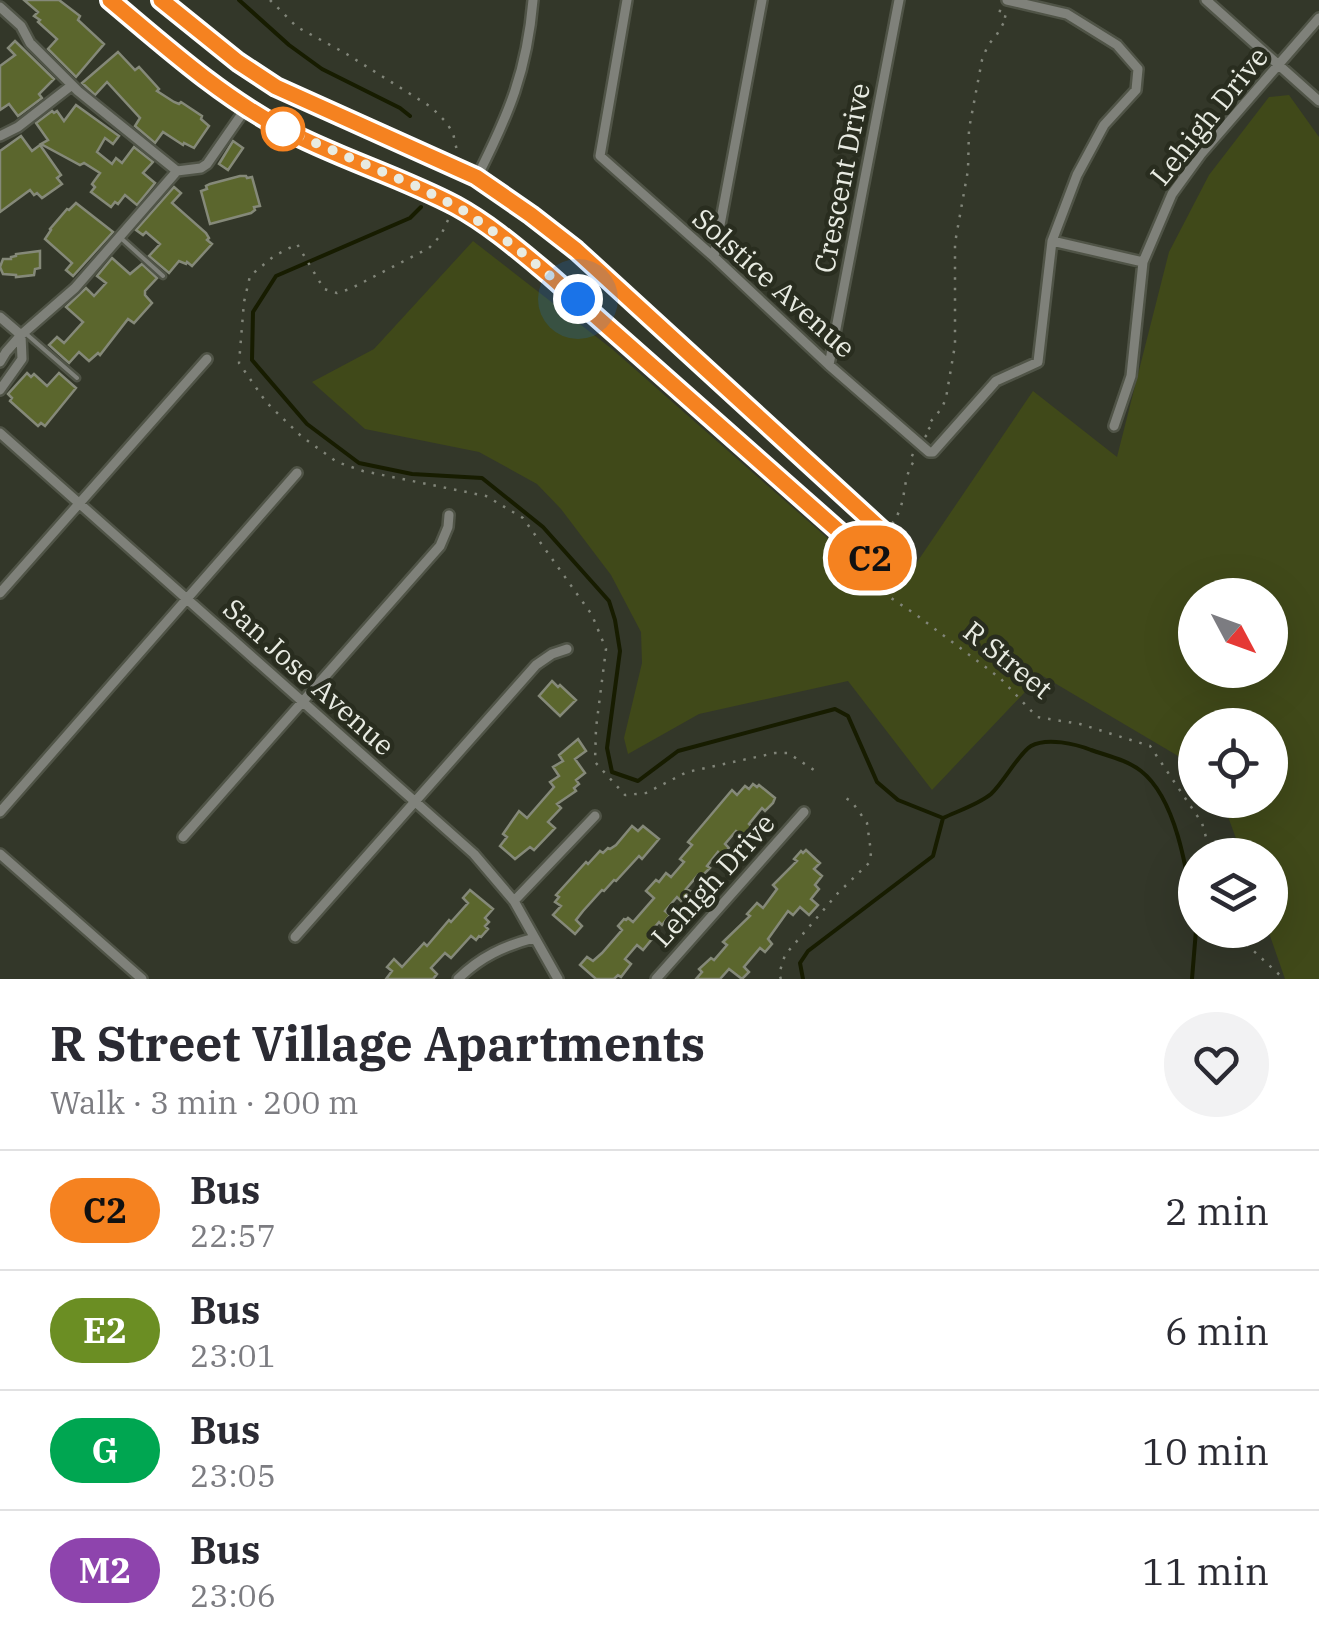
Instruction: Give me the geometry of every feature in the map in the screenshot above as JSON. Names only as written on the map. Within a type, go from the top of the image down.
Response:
[{"type":"street","points":[[110,0],[181,61],[246,108],[285,130],[447,202],[514,246],[869,558],[878,560],[887,555],[890,544],[885,533],[576,250],[531,215],[476,177],[276,87],[161,0]]},
{"type":"street","points":[[476,177],[518,84],[530,39],[533,0]]},
{"type":"street","name":"Solstice Avenue","points":[[627,0],[600,156],[918,442]]},
{"type":"street","points":[[714,258],[762,0]]},
{"type":"street","name":"Crescent Drive","points":[[828,365],[899,0]]},
{"type":"street","points":[[918,442],[934,452],[996,381],[1038,362],[1052,241],[1077,175],[1104,125],[1136,90],[1138,69],[1117,45],[1067,14],[1009,0]]},
{"type":"street","points":[[1206,0],[1319,102]]},
{"type":"street","points":[[0,6],[72,85],[177,171]]},
{"type":"street","name":"Lehigh Drive","points":[[1114,426],[1131,376],[1143,262],[1172,194],[1201,154],[1319,18]]},
{"type":"street","points":[[0,136],[18,127],[72,85]]},
{"type":"street","points":[[0,362],[22,334],[75,288],[177,171],[207,164],[246,108]]},
{"type":"street","points":[[1052,241],[1143,262]]},
{"type":"street","points":[[0,317],[22,334]]},
{"type":"street","points":[[0,390],[22,359],[22,334]]},
{"type":"street","points":[[0,593],[207,360]]},
{"type":"street","name":"San Jose Avenue","points":[[0,432],[474,854],[514,901],[558,979]]},
{"type":"street","points":[[0,812],[297,473]]},
{"type":"street","points":[[184,837],[440,546],[449,515]]},
{"type":"street","points":[[295,937],[536,664],[567,649]]},
{"type":"street","name":"Lehigh Drive","points":[[656,979],[804,812]]},
{"type":"street","points":[[514,901],[595,816]]},
{"type":"street","points":[[0,854],[142,979]]},
{"type":"street","points":[[458,979],[493,952],[534,938]]},
{"type":"lane","points":[[119,238],[162,276]]},
{"type":"lane","points":[[22,334],[77,378]]},
{"type":"path","points":[[270,0],[297,27],[430,107],[446,122],[456,151]]},
{"type":"path","points":[[885,533],[902,508],[907,472],[914,462],[911,458],[918,442],[931,430],[927,426],[946,398],[955,345],[955,243],[968,170],[970,129],[982,60],[1007,16],[999,15],[1009,0]]},
{"type":"path","points":[[448,220],[429,248],[337,293],[324,289],[297,244],[274,256],[250,276],[239,363],[266,402],[301,436],[337,462],[486,496],[523,518],[592,615],[606,648],[595,762],[625,795],[646,793],[687,772],[775,753],[788,753],[814,770]]},
{"type":"path","name":"R Street","points":[[869,558],[870,584],[1000,678],[1037,717],[1080,724],[1150,746],[1202,823],[1207,838]]},
{"type":"path","points":[[781,979],[785,955],[870,862],[867,823],[852,802],[841,795]]},
{"type":"path","points":[[1250,948],[1284,979]]},
{"type":"green space","points":[[1289,95],[1319,137],[1319,979],[1285,979],[1274,948],[1288,948],[1288,838],[1236,838],[1229,818],[1288,818],[1288,708],[1178,708],[1178,756],[1041,675],[932,790],[848,681],[699,714],[628,754],[624,738],[642,663],[641,632],[611,575],[561,509],[537,484],[479,452],[365,429],[312,382],[374,349],[473,241],[612,349],[882,586],[911,571],[1033,391],[1117,457],[1169,252],[1209,175],[1269,97]]},
{"type":"building","points":[[24,0],[59,0],[80,16],[78,20],[104,44],[76,77],[48,49],[57,39],[38,22],[34,16],[38,12]]},
{"type":"building","points":[[15,41],[54,79],[39,94],[42,98],[18,116],[9,104],[0,110],[0,66],[15,55],[8,48]]},
{"type":"building","points":[[118,52],[135,70],[139,67],[157,91],[202,116],[209,126],[194,148],[163,132],[155,143],[135,126],[140,118],[107,82],[95,95],[82,83]]},
{"type":"building","points":[[76,105],[119,136],[113,144],[105,138],[97,152],[112,164],[116,158],[122,163],[134,147],[153,162],[143,173],[155,183],[137,205],[125,195],[111,207],[91,192],[100,173],[41,144],[48,140],[36,123],[52,111],[57,111],[64,121]]},
{"type":"building","points":[[21,136],[32,151],[40,145],[61,175],[57,178],[62,184],[42,198],[30,190],[0,212],[0,151]]},
{"type":"building","points":[[233,141],[243,148],[228,170],[219,164]]},
{"type":"building","points":[[252,177],[260,206],[251,213],[210,224],[201,191],[210,184]]},
{"type":"building","points":[[174,187],[181,193],[172,203],[206,233],[212,244],[192,266],[179,261],[169,273],[149,256],[160,244],[146,232],[143,235],[136,230]]},
{"type":"building","points":[[76,203],[113,232],[73,276],[66,270],[72,263],[45,239]]},
{"type":"building","points":[[40,251],[40,268],[35,269],[34,275],[3,274],[3,259]]},
{"type":"building","points":[[112,258],[130,274],[142,264],[157,278],[145,291],[152,303],[134,323],[128,319],[100,355],[89,361],[79,352],[69,363],[49,345],[57,337],[64,343],[83,322],[66,307],[86,288],[94,296],[106,283],[97,276]]},
{"type":"building","points":[[27,373],[47,386],[59,373],[76,388],[45,426],[38,426],[10,401],[8,394]]},
{"type":"building","points":[[552,681],[576,700],[560,716],[539,696]]},
{"type":"building","points":[[578,739],[586,751],[575,759],[585,773],[576,780],[576,791],[557,804],[561,808],[548,822],[555,828],[534,850],[530,847],[515,859],[500,846],[507,837],[503,834],[519,811],[527,818],[554,787],[550,782],[559,776],[553,767],[563,761],[559,755]]},
{"type":"building","points":[[753,784],[775,798],[773,803],[765,811],[762,808],[743,837],[736,831],[725,844],[729,848],[722,856],[718,852],[707,866],[710,868],[701,877],[698,875],[681,901],[677,897],[665,911],[670,915],[648,935],[652,939],[643,950],[637,945],[625,959],[631,964],[621,977],[596,979],[580,965],[587,957],[593,961],[602,953],[622,930],[618,926],[624,919],[633,922],[654,898],[646,891],[666,873],[671,877],[684,862],[680,859],[692,845],[688,842],[732,790],[737,795]]},
{"type":"building","points":[[632,826],[638,831],[643,826],[659,839],[583,911],[576,920],[582,926],[575,934],[553,915],[561,906],[555,902],[559,897],[556,895],[586,862],[616,845]]},
{"type":"building","points":[[806,850],[820,863],[814,869],[822,876],[815,885],[819,889],[811,899],[818,905],[809,915],[800,907],[793,915],[788,911],[768,939],[772,944],[765,952],[760,948],[744,967],[749,972],[742,979],[729,969],[720,979],[696,979],[702,972],[699,969],[711,958],[714,960],[727,945],[723,942],[750,916],[747,914],[757,903],[763,908],[777,889],[773,885]]},
{"type":"building","points":[[470,890],[493,909],[485,918],[488,929],[481,937],[476,940],[471,936],[451,958],[445,953],[431,968],[437,974],[433,979],[386,979],[392,971],[387,967],[394,959],[402,967],[451,922],[468,903],[463,898]]},
{"type":"waterway","points":[[239,0],[322,69],[410,116]]},
{"type":"waterway","points":[[421,207],[410,218],[276,276],[253,312],[252,360],[307,424],[359,463],[412,474],[482,478],[543,527],[609,601],[620,651],[607,748],[612,772],[638,781],[678,751],[835,709],[848,716],[877,782],[898,800],[943,818],[991,794],[1031,746],[1053,742],[1078,746],[1141,771],[1164,801],[1178,838]]},
{"type":"waterway","points":[[803,979],[800,963],[808,951],[933,856],[943,818]]},
{"type":"waterway","points":[[1192,979],[1195,948]]},
{"type":"bus line","name":"C2","points":[[110,0],[181,61],[246,108],[285,130],[461,209],[514,246],[869,558],[878,560],[887,555],[890,544],[885,533],[576,250],[531,215],[476,177],[276,87],[161,0]]},
{"type":"route","points":[[283,129],[461,209],[578,299]]}]
